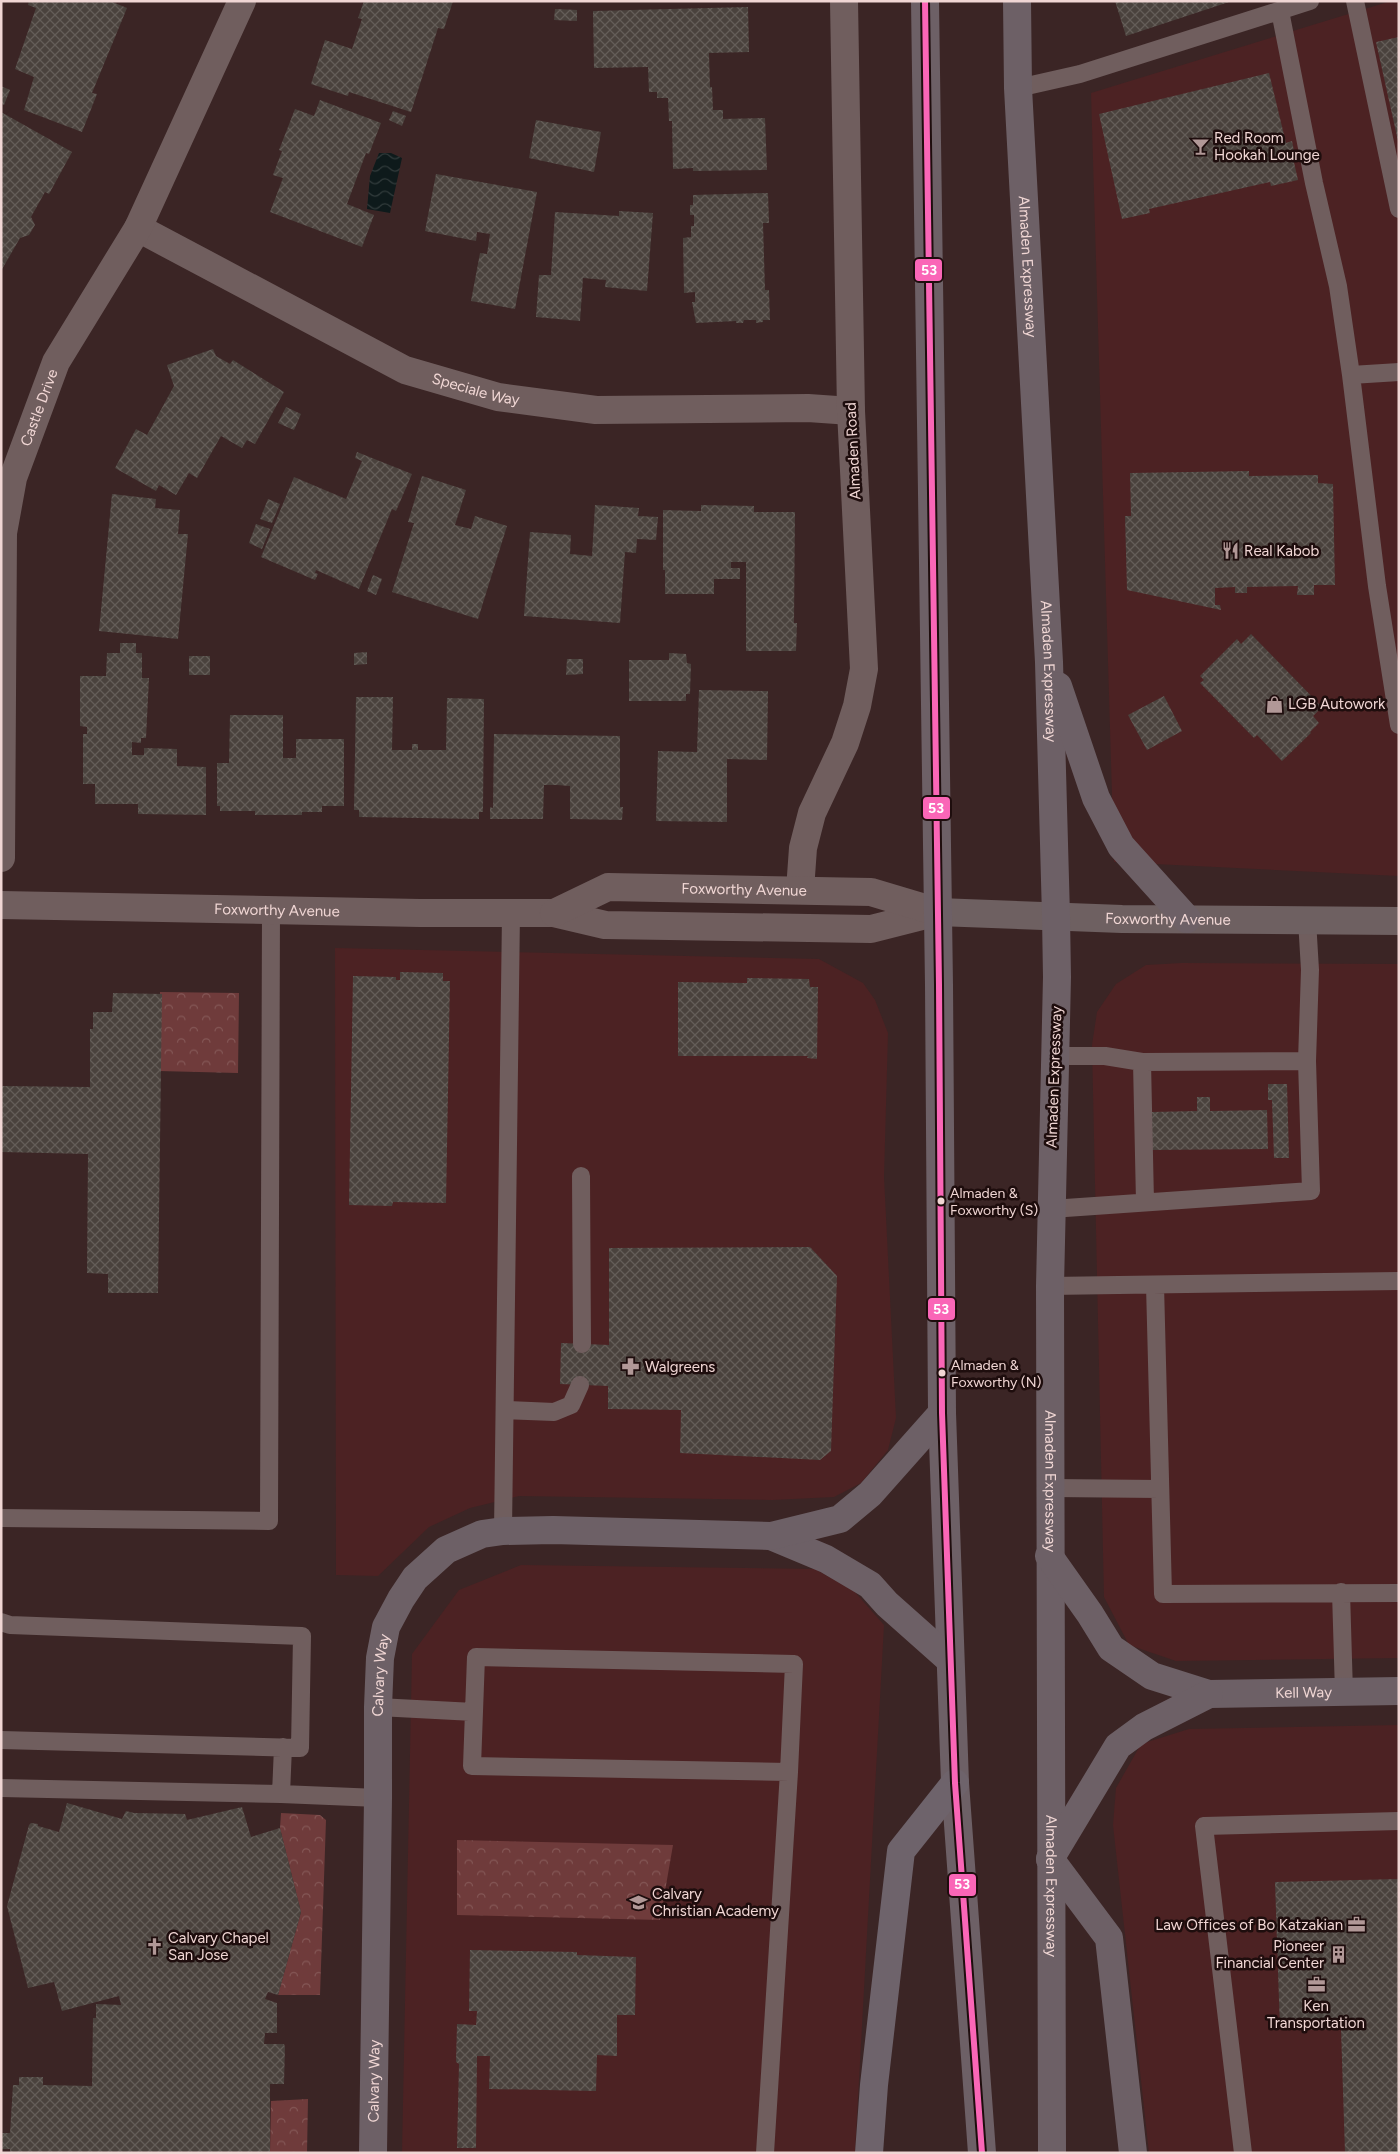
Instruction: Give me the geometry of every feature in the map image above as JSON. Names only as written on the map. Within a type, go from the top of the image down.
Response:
[{"type":"highway","points":[[869,2153],[874,2085],[901,1851],[955,1783]]},
{"type":"main road","points":[[925,1],[938,912],[942,1413],[955,1783],[982,2153]]},
{"type":"main road","name":"Almaden Expressway","points":[[1017,1],[1018,88],[1049,662],[1056,916],[1050,1286],[1051,1488],[1049,1556],[1052,2153]]},
{"type":"main road","points":[[1049,662],[1096,798],[1121,846],[1187,920]]},
{"type":"main road","name":"Foxworthy Avenue","points":[[938,912],[1187,920],[1399,921]]},
{"type":"main road","points":[[771,1536],[840,1519],[870,1494],[942,1413]]},
{"type":"main road","name":"Calvary Way","points":[[373,2153],[380,1658],[386,1627],[400,1599],[415,1578],[446,1550],[482,1534],[503,1531],[553,1530],[771,1536]]},
{"type":"main road","points":[[771,1536],[826,1559],[870,1585],[887,1604],[950,1660]]},
{"type":"main road","points":[[1049,1556],[1090,1614],[1111,1648],[1152,1676],[1209,1694]]},
{"type":"main road","name":"Kell Way","points":[[1209,1694],[1399,1691]]},
{"type":"main road","points":[[1133,2153],[1109,1938],[1050,1859],[1118,1746],[1144,1727],[1209,1694]]},
{"type":"street","name":"Castle Drive","points":[[1,858],[3,533],[13,478],[56,362],[138,228],[242,1]]},
{"type":"street","name":"Almaden Road","points":[[800,890],[803,848],[812,813],[845,743],[857,706],[864,669],[850,411],[844,1]]},
{"type":"street","name":"Speciale Way","points":[[138,228],[405,370],[498,398],[596,410],[808,408],[850,411]]},
{"type":"street","name":"Foxworthy Avenue","points":[[554,913],[608,887],[871,892],[938,912]]},
{"type":"street","name":"Foxworthy Avenue","points":[[1,905],[554,913],[605,925],[871,929],[938,912]]},
{"type":"lane","points":[[1018,88],[1080,74],[1310,1]]},
{"type":"lane","points":[[1356,1],[1399,209]]},
{"type":"lane","points":[[1280,11],[1314,183],[1338,286],[1377,586],[1399,726]]},
{"type":"lane","points":[[1351,375],[1399,372]]},
{"type":"lane","points":[[1,1518],[269,1521],[271,910]]},
{"type":"lane","points":[[503,1531],[511,913]]},
{"type":"lane","points":[[1051,1209],[1311,1191],[1307,1061],[1310,970],[1307,920]]},
{"type":"lane","points":[[1055,1056],[1105,1056],[1142,1062],[1307,1061]]},
{"type":"lane","points":[[1142,1062],[1145,1202]]},
{"type":"lane","points":[[582,1176],[582,1344]]},
{"type":"lane","points":[[1050,1286],[1399,1281]]},
{"type":"lane","points":[[1155,1285],[1164,1594],[1399,1593]]},
{"type":"lane","points":[[506,1410],[554,1412],[571,1405],[580,1385]]},
{"type":"lane","points":[[1051,1488],[1160,1490]]},
{"type":"lane","points":[[1341,1592],[1344,1693]]},
{"type":"lane","points":[[1,1622],[10,1624],[302,1636],[300,1748],[1,1740]]},
{"type":"lane","points":[[766,2153],[789,1772],[794,1664],[476,1657],[472,1766],[789,1772]]},
{"type":"lane","points":[[378,1707],[474,1712]]},
{"type":"lane","points":[[281,1794],[283,1747]]},
{"type":"lane","points":[[1,1788],[378,1798]]},
{"type":"lane","points":[[1243,2153],[1204,1826],[1399,1821]]},
{"type":"shaded area","points":[[1391,1],[1399,1],[1399,876],[1114,862],[1091,93]]},
{"type":"shaded area","points":[[335,948],[819,959],[863,983],[875,1000],[888,1033],[884,1177],[896,1418],[888,1450],[861,1483],[834,1497],[772,1500],[519,1496],[470,1508],[429,1527],[378,1576],[336,1575]]},
{"type":"shaded area","points":[[1182,963],[1399,964],[1399,1658],[1176,1661],[1129,1645],[1104,1597],[1092,1045],[1097,1012],[1116,984],[1146,965]]},
{"type":"shaded area","name":"Calvary Christian Academy","points":[[521,1565],[815,1569],[854,1591],[884,1625],[855,2153],[402,2153],[412,1654],[459,1590]]},
{"type":"shaded area","points":[[1399,1725],[1399,2153],[1149,2153],[1113,1825],[1116,1788],[1141,1744],[1189,1729]]},
{"type":"green space","points":[[160,992],[239,993],[238,1073],[159,1071]]},
{"type":"green space","points":[[281,1813],[320,1815],[326,1820],[320,1995],[278,1995],[301,1912],[280,1828]]},
{"type":"green space","points":[[457,1840],[673,1845],[660,1920],[457,1915]]},
{"type":"green space","points":[[308,2099],[307,2153],[270,2153],[271,2101]]},
{"type":"water","points":[[379,153],[391,153],[402,158],[390,213],[367,209],[370,176]]},
{"type":"building","points":[[29,1],[110,1],[127,8],[92,93],[97,94],[82,132],[24,110],[34,77],[15,69],[36,8],[28,5]]},
{"type":"building","points":[[364,1],[453,1],[444,29],[438,28],[411,112],[349,92],[348,96],[311,84],[325,40],[352,49],[362,19],[358,18]]},
{"type":"building","points":[[1115,1],[1229,1],[1229,2],[1126,36]]},
{"type":"building","points":[[748,7],[749,52],[709,53],[710,87],[712,87],[713,110],[723,110],[723,119],[765,118],[767,170],[693,171],[693,168],[673,169],[672,121],[669,121],[668,98],[657,98],[657,92],[649,92],[648,67],[594,68],[593,11]]},
{"type":"building","points":[[555,9],[577,10],[577,21],[554,20]]},
{"type":"building","points":[[1399,37],[1399,141],[1398,141],[1376,42]]},
{"type":"building","name":"Red Room Hookah Lounge","points":[[1269,73],[1286,143],[1292,141],[1294,151],[1287,153],[1288,158],[1293,158],[1298,180],[1271,186],[1270,182],[1149,209],[1150,213],[1122,219],[1099,114]]},
{"type":"building","points":[[1,86],[10,90],[4,105],[1,104]]},
{"type":"building","points":[[320,100],[381,123],[369,154],[366,153],[347,204],[374,215],[362,247],[270,212],[283,178],[273,175],[282,151],[279,150],[295,109],[314,116]]},
{"type":"building","points":[[393,111],[406,116],[402,126],[389,120]]},
{"type":"building","points":[[1,112],[72,152],[49,194],[45,192],[31,217],[35,225],[29,235],[20,238],[1,271]]},
{"type":"building","points":[[536,120],[601,132],[594,172],[529,158]]},
{"type":"building","points":[[436,174],[537,192],[515,309],[471,301],[480,253],[487,254],[490,234],[477,232],[476,241],[425,231]]},
{"type":"building","points":[[768,193],[769,223],[763,223],[765,290],[769,290],[770,320],[756,323],[756,320],[744,320],[743,323],[736,323],[736,321],[696,323],[692,302],[695,302],[695,292],[684,293],[683,238],[691,237],[691,226],[694,226],[694,215],[690,215],[693,195]]},
{"type":"building","points":[[619,211],[653,213],[647,291],[605,287],[606,280],[583,278],[580,321],[536,317],[539,275],[551,275],[555,212],[619,216]]},
{"type":"building","points":[[213,349],[216,356],[230,364],[233,360],[284,392],[255,444],[247,440],[242,448],[221,436],[197,478],[189,473],[176,495],[159,485],[156,491],[115,468],[136,429],[147,435],[174,386],[167,365]]},
{"type":"building","points":[[286,407],[301,414],[294,430],[278,423]]},
{"type":"building","points":[[357,452],[412,474],[396,511],[392,509],[359,589],[316,570],[315,573],[318,574],[315,580],[261,557],[294,477],[346,499],[362,461],[355,458]]},
{"type":"building","name":"Real Kabob","points":[[1249,471],[1249,476],[1318,475],[1318,483],[1333,484],[1335,585],[1314,585],[1314,595],[1297,595],[1298,586],[1247,587],[1247,593],[1235,593],[1235,587],[1215,588],[1215,605],[1220,605],[1221,610],[1127,590],[1125,516],[1131,516],[1130,473]]},
{"type":"building","points":[[422,476],[466,490],[455,525],[471,529],[475,516],[507,526],[478,619],[392,592],[414,523],[408,522]]},
{"type":"building","points":[[112,494],[156,499],[155,508],[180,510],[178,534],[188,534],[178,639],[99,631]]},
{"type":"building","points":[[268,499],[280,504],[272,523],[260,519]]},
{"type":"building","points":[[595,505],[639,508],[638,516],[658,517],[656,540],[637,539],[636,553],[625,552],[620,623],[524,616],[530,532],[571,535],[570,554],[592,556]]},
{"type":"building","points":[[701,505],[754,506],[754,512],[795,512],[794,623],[797,623],[796,651],[746,651],[746,562],[731,562],[731,568],[740,568],[740,579],[714,579],[714,594],[665,594],[663,510],[701,511]]},
{"type":"building","points":[[256,524],[270,529],[262,549],[249,543]]},
{"type":"building","points":[[373,575],[382,579],[376,595],[367,591]]},
{"type":"building","points":[[1251,634],[1322,707],[1313,716],[1319,723],[1282,761],[1257,735],[1254,738],[1200,683],[1204,680],[1200,676],[1237,639],[1241,644]]},
{"type":"building","points":[[120,643],[136,643],[136,653],[142,653],[142,678],[149,678],[146,738],[141,738],[141,743],[132,742],[132,755],[144,755],[144,748],[177,749],[177,766],[206,767],[206,815],[138,814],[138,804],[95,804],[95,784],[83,784],[83,734],[87,734],[87,727],[80,726],[80,676],[106,676],[107,653],[120,653]]},
{"type":"building","points":[[367,652],[367,664],[354,665],[354,653]]},
{"type":"building","points":[[669,653],[686,654],[687,663],[691,664],[690,694],[686,694],[686,701],[629,701],[629,660],[669,660]]},
{"type":"building","points":[[189,656],[210,656],[210,675],[189,675]]},
{"type":"building","points":[[567,659],[583,659],[583,674],[566,675]]},
{"type":"building","points":[[699,690],[768,691],[767,760],[727,759],[727,822],[656,821],[658,751],[697,752]]},
{"type":"building","points":[[1164,696],[1182,731],[1147,750],[1128,715]]},
{"type":"building","points":[[356,697],[393,697],[392,750],[412,750],[412,744],[418,744],[418,750],[446,750],[447,698],[484,699],[483,812],[479,812],[479,819],[359,817],[359,810],[354,810]]},
{"type":"building","points":[[230,715],[283,715],[283,758],[296,758],[296,739],[344,739],[344,806],[322,806],[322,812],[302,812],[302,815],[255,815],[255,811],[220,811],[220,806],[217,806],[217,763],[229,763]]},
{"type":"building","points":[[494,734],[620,736],[620,807],[623,807],[622,820],[570,819],[570,786],[557,785],[544,785],[543,819],[490,819],[490,807],[493,808]]},
{"type":"building","points":[[400,972],[443,973],[443,981],[450,981],[446,1203],[393,1202],[392,1206],[349,1205],[353,976],[396,977],[396,980],[400,980]]},
{"type":"building","points":[[747,978],[809,979],[810,987],[818,987],[817,1059],[807,1058],[808,1056],[678,1056],[678,982],[747,983]]},
{"type":"building","points":[[113,993],[162,994],[158,1293],[108,1293],[108,1274],[87,1273],[88,1154],[1,1152],[1,1086],[90,1087],[90,1029],[93,1029],[93,1012],[112,1012]]},
{"type":"building","points":[[1268,1084],[1287,1084],[1289,1158],[1274,1158],[1272,1100],[1268,1100]]},
{"type":"building","points":[[1197,1097],[1210,1097],[1210,1111],[1267,1110],[1268,1149],[1152,1150],[1151,1112],[1197,1111]]},
{"type":"building","name":"Walgreens","points":[[810,1247],[837,1276],[831,1451],[820,1460],[680,1453],[681,1410],[608,1409],[608,1386],[560,1384],[561,1343],[609,1345],[609,1248]]},
{"type":"building","name":"Calvary Chapel San Jose","points":[[67,1803],[122,1819],[126,1811],[134,1813],[185,1814],[187,1820],[242,1807],[251,1837],[280,1828],[301,1912],[278,1995],[268,1992],[265,1999],[277,2003],[277,2033],[265,2033],[264,2044],[284,2044],[285,2047],[284,2084],[270,2084],[270,2153],[10,2153],[10,2149],[1,2149],[1,2133],[10,2133],[13,2085],[19,2085],[19,2077],[43,2077],[43,2085],[92,2086],[93,2018],[96,2018],[96,2004],[121,2005],[119,1996],[62,2011],[54,1982],[28,1988],[7,1906],[29,1825],[31,1823],[38,1824],[38,1826],[59,1832]]},
{"type":"building","name":"Pioneer Financial Center","points":[[1399,1879],[1399,2153],[1345,2153],[1341,2029],[1280,2030],[1275,1882]]},
{"type":"building","name":"Calvary Christian Academy","points":[[470,1950],[577,1952],[577,1955],[636,1957],[635,2015],[617,2015],[617,2056],[597,2055],[596,2091],[489,2089],[490,2056],[477,2056],[476,2148],[457,2148],[459,2064],[456,2062],[457,2024],[476,2025],[477,2011],[469,2011]]},
{"type":"transit line","name":"53","points":[[925,1],[939,985],[942,1413],[955,1783],[982,2153]]},
{"type":"place","name":"Red Room Hookah Lounge","points":[[1200,147]]},
{"type":"place","name":"Real Kabob","points":[[1230,551]]},
{"type":"place","name":"LGB Autowork","points":[[1274,704]]},
{"type":"place","name":"Almaden & Foxworthy (S)","points":[[941,1201]]},
{"type":"place","name":"Walgreens","points":[[631,1367]]},
{"type":"place","name":"Almaden & Foxworthy (N)","points":[[942,1373]]},
{"type":"place","name":"Calvary Christian Academy","points":[[638,1903]]},
{"type":"place","name":"Law Offices of Bo Katzakian","points":[[1357,1925]]},
{"type":"place","name":"Calvary Chapel San Jose","points":[[154,1947]]},
{"type":"place","name":"Pioneer Financial Center","points":[[1338,1955]]},
{"type":"place","name":"Ken Transportation","points":[[1316,1985]]}]
